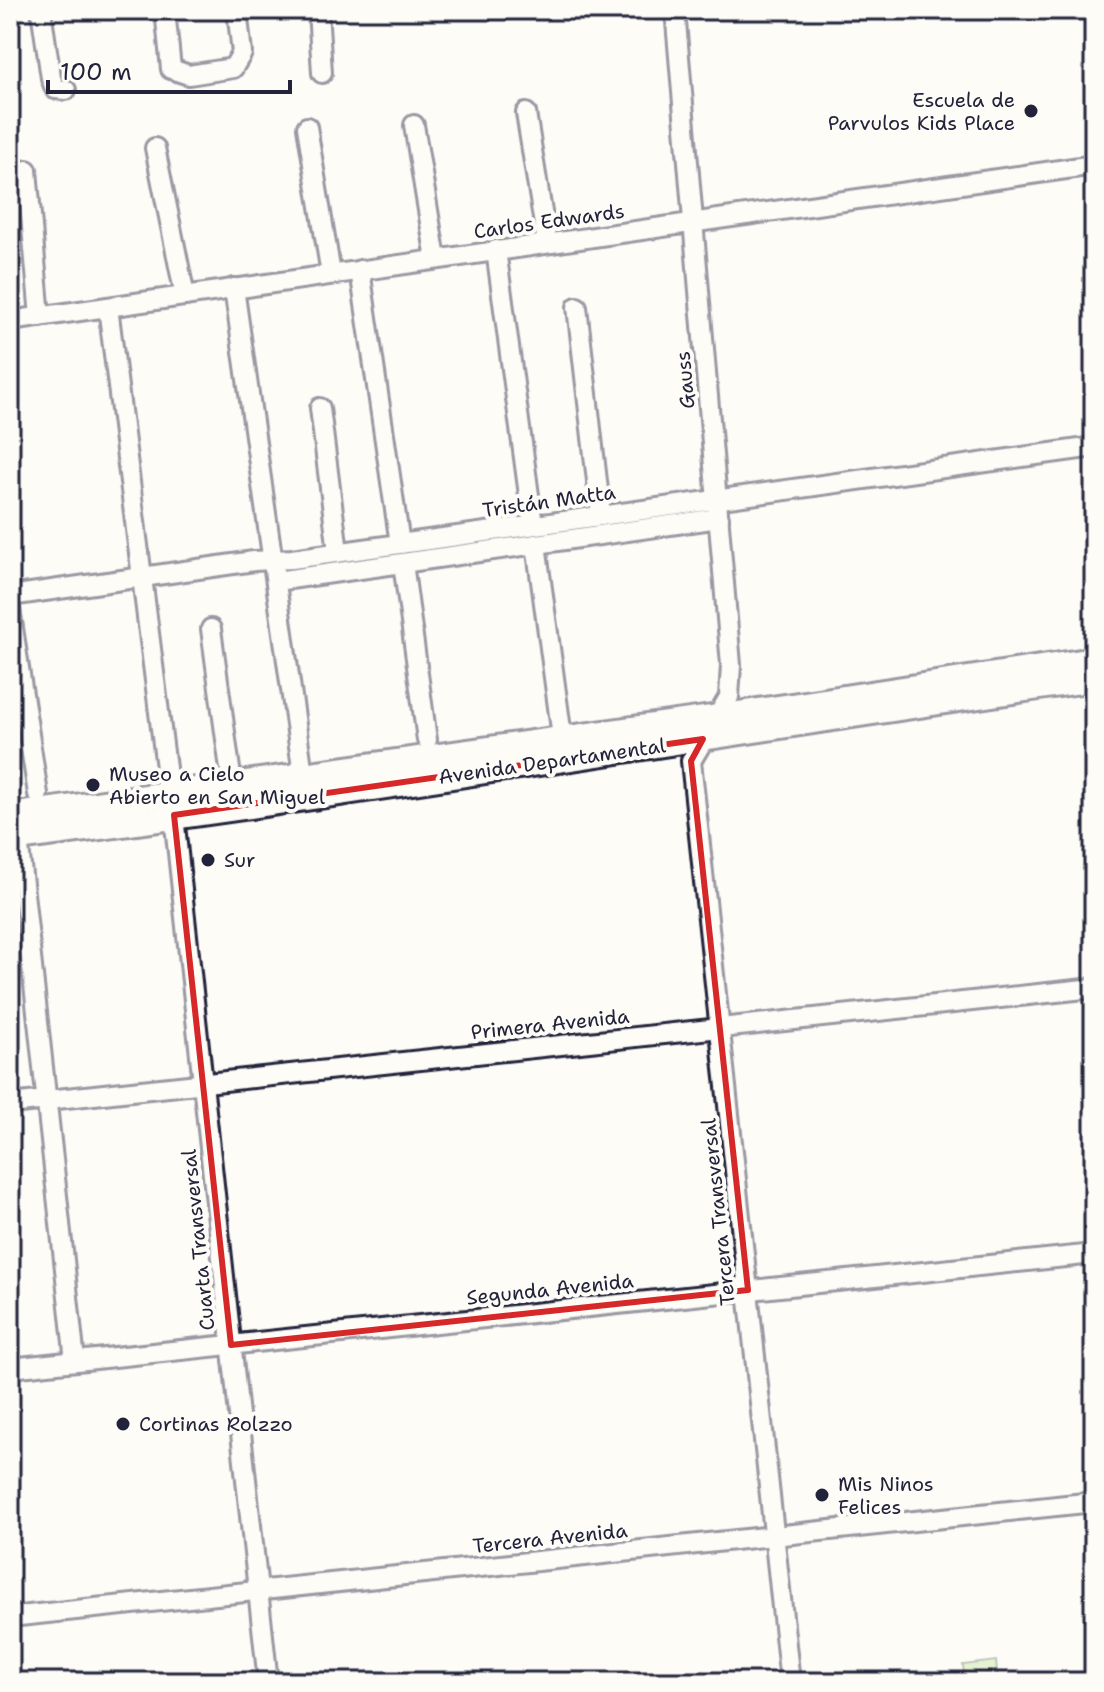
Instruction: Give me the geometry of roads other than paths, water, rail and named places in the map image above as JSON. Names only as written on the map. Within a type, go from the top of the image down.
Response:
[{"type":"main road","name":"Avenida Departamental","points":[[13,831],[232,784],[719,717],[1094,660]]},
{"type":"main road","name":"Avenida Departamental","points":[[171,795],[703,739],[1094,679]]},
{"type":"street","points":[[41,10],[51,78],[55,89],[66,90]]},
{"type":"street","points":[[165,10],[171,69],[189,75],[233,68],[240,61],[242,53],[237,10]]},
{"type":"street","points":[[318,10],[322,73]]},
{"type":"street","name":"Gauss","points":[[675,10],[731,684],[729,697],[719,717],[703,739]]},
{"type":"street","points":[[526,113],[547,243]]},
{"type":"street","points":[[414,125],[436,259]]},
{"type":"street","points":[[307,127],[331,274]]},
{"type":"street","points":[[155,148],[185,296]]},
{"type":"street","name":"Carlos Edwards","points":[[10,321],[1094,165]]},
{"type":"street","points":[[27,170],[40,317]]},
{"type":"street","points":[[496,250],[533,525]]},
{"type":"street","points":[[360,270],[400,544]]},
{"type":"street","points":[[234,288],[303,774]]},
{"type":"street","name":"Cuarta Transversal","points":[[108,307],[171,795],[268,1682]]},
{"type":"street","points":[[577,307],[601,516]]},
{"type":"street","points":[[320,408],[338,552]]},
{"type":"street","name":"Tristán Matta","points":[[10,596],[1094,447]]},
{"type":"street","name":"Tristán Matta","points":[[276,581],[719,518]]},
{"type":"street","points":[[536,544],[562,737]]},
{"type":"street","points":[[403,563],[427,740]]},
{"type":"street","points":[[10,608],[38,794]]},
{"type":"street","points":[[211,629],[232,784]]},
{"type":"street","name":"Tercera Transversal","points":[[703,739],[691,761],[790,1682]]},
{"type":"street","points":[[13,831],[47,1100],[75,1361]]},
{"type":"street","name":"Primera Avenida","points":[[10,1104],[1094,988]]},
{"type":"street","name":"Segunda Avenida","points":[[10,1368],[1094,1254]]},
{"type":"street","name":"Tercera Avenida","points":[[10,1617],[1094,1502]]},
{"type":"place","name":"Escuela de Parvulos Kids Place","points":[[1031,111]]},
{"type":"place","name":"Museo a Cielo Abierto en San Miguel","points":[[93,785]]},
{"type":"place","name":"Sur","points":[[208,860]]},
{"type":"place","name":"Cortinas Rolzzo","points":[[123,1424]]},
{"type":"place","name":"Mis Ninos Felices","points":[[822,1495]]}]
